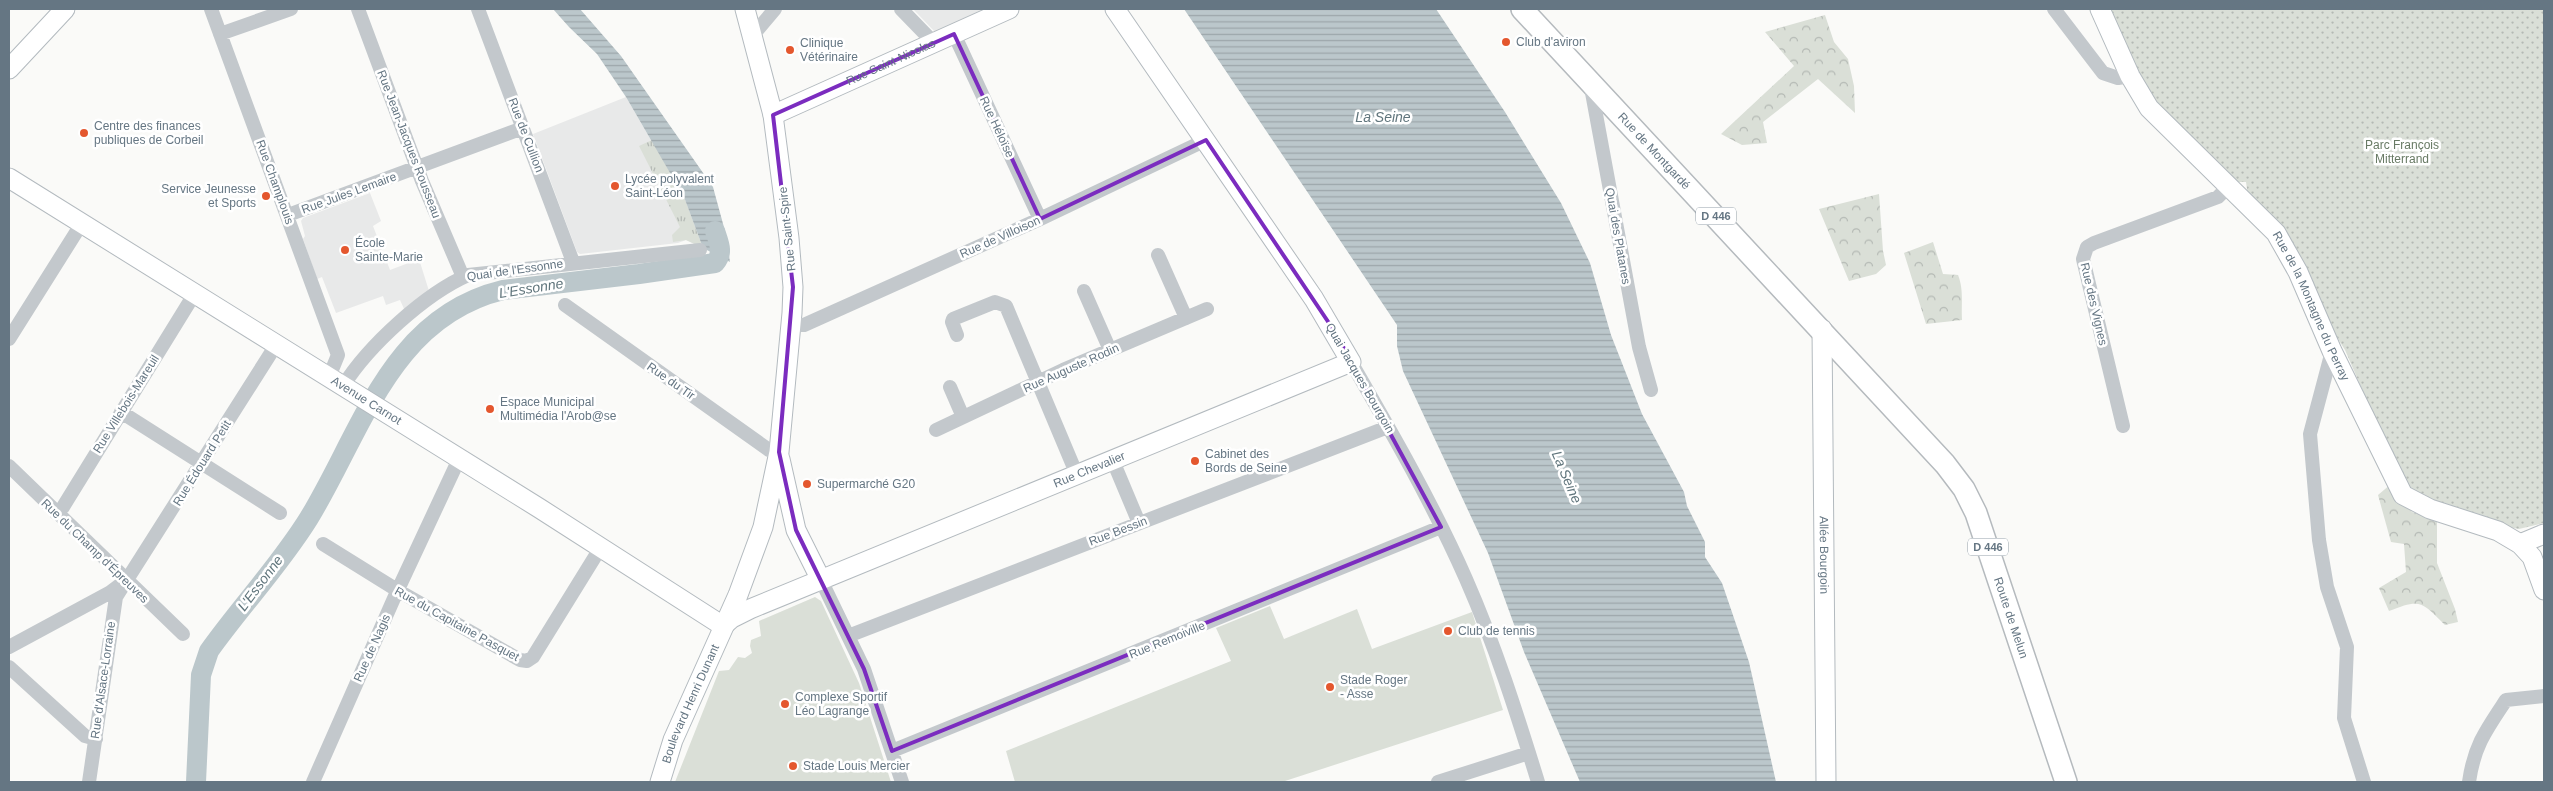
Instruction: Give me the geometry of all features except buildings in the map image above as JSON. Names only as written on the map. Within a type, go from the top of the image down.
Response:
[{"type":"main road","name":"D 446","points":[[1522,9],[1590,82]]},
{"type":"main road","name":"Rue de Montgardé","points":[[1590,82],[1841,350]]},
{"type":"main road","name":"Route de Melun","points":[[1841,350],[1945,464],[1971,501],[1996,570],[2066,782]]},
{"type":"street","points":[[9,69],[65,9]]},
{"type":"street","name":"Rue Champlouis","points":[[211,9],[338,355],[344,383]]},
{"type":"street","points":[[220,34],[291,9]]},
{"type":"street","name":"Rue Jean-Jacques Rousseau","points":[[358,9],[417,168],[463,278]]},
{"type":"street","name":"Rue de Cullion","points":[[478,9],[573,262]]},
{"type":"street","name":"Rue Saint-Spire","points":[[741,603],[775,477],[792,325],[793,287],[790,238],[772,116],[745,9]]},
{"type":"street","points":[[753,36],[775,9]]},
{"type":"street","points":[[901,9],[934,43]]},
{"type":"street","name":"Rue Saint-Nicolas","points":[[772,116],[1008,9]]},
{"type":"street","name":"Quai Jacques Bourgoin","points":[[1115,9],[1314,299],[1388,427],[1441,527],[1480,614],[1510,691],[1538,782]]},
{"type":"street","points":[[2054,9],[2095,62],[2105,67],[2127,69]]},
{"type":"street","name":"Rue de la Montagne du Perray","points":[[2100,9],[2127,69],[2149,108],[2276,233],[2298,272],[2332,351],[2405,498],[2430,509],[2498,531],[2520,544]]},
{"type":"street","name":"Rue Héloïse","points":[[954,34],[1040,220]]},
{"type":"street","name":"Quai des Platanes","points":[[1590,82],[1639,347],[1651,390]]},
{"type":"street","name":"Rue Jules Lemaire","points":[[288,216],[523,128]]},
{"type":"street","name":"Rue de Villoison","points":[[792,325],[804,324],[1040,220],[1206,140]]},
{"type":"street","name":"Avenue Carnot","points":[[9,178],[276,344],[344,383],[459,460],[601,547],[723,626]]},
{"type":"street","name":"Rue des Vignes","points":[[2123,426],[2082,259],[2086,250],[2094,243],[2218,196],[2229,186]]},
{"type":"street","points":[[9,339],[82,224]]},
{"type":"street","name":"Quai de l'Essonne","points":[[344,383],[411,312],[448,286],[463,278],[477,273],[700,250]]},
{"type":"street","points":[[1158,255],[1186,318]]},
{"type":"street","points":[[1084,291],[1110,350]]},
{"type":"street","name":"Rue Villebois-Mareuil","points":[[56,513],[63,507],[195,294]]},
{"type":"street","points":[[957,335],[952,322],[954,319],[995,302],[1006,306],[1077,475]]},
{"type":"street","name":"Rue du Tir","points":[[565,305],[769,450],[779,452]]},
{"type":"street","name":"Rue Auguste Rodin","points":[[936,430],[1038,382],[1207,309]]},
{"type":"street","name":"Allée Bourgoin","points":[[1822,329],[1826,782]]},
{"type":"street","name":"Rue Édouard Petit","points":[[126,581],[276,344]]},
{"type":"street","points":[[2332,351],[2310,434],[2319,540],[2327,587],[2347,647],[2344,718],[2364,782]]},
{"type":"street","name":"Rue Chevalier","points":[[723,626],[732,618],[741,603],[825,579],[1351,362]]},
{"type":"street","points":[[950,387],[963,417]]},
{"type":"street","points":[[121,412],[280,513]]},
{"type":"street","name":"Rue Bessin","points":[[848,636],[1388,427]]},
{"type":"street","name":"Rue Saint-Spire","points":[[779,452],[796,530],[825,579]]},
{"type":"street","name":"Rue de Nagis","points":[[313,782],[397,590],[459,460]]},
{"type":"street","points":[[1113,461],[1138,523]]},
{"type":"street","name":"Rue du Champ d'Épreuves","points":[[9,466],[183,634]]},
{"type":"street","points":[[775,477],[781,513]]},
{"type":"street","points":[[763,527],[785,508],[796,530]]},
{"type":"street","name":"Rue Remoiville","points":[[892,751],[1441,527]]},
{"type":"street","points":[[2544,534],[2520,544],[2532,557],[2544,590]]},
{"type":"street","name":"Rue du Capitaine Pasquet","points":[[323,544],[397,590],[520,660],[527,661],[533,657],[601,547]]},
{"type":"street","points":[[825,579],[848,636],[864,669],[902,782]]},
{"type":"street","points":[[9,647],[110,593],[126,581]]},
{"type":"street","name":"Rue d'Alsace-Lorraine","points":[[89,782],[113,607],[126,581]]},
{"type":"street","name":"Boulevard Henri Dunant","points":[[660,782],[665,762],[686,707],[723,626]]},
{"type":"street","points":[[9,667],[86,736],[96,739]]},
{"type":"street","points":[[2469,782],[2472,758],[2484,733],[2506,700],[2544,696]]},
{"type":"street","points":[[1438,782],[1529,753]]},
{"type":"highlighted area","points":[[954,34],[1040,219],[1206,140],[1335,332],[1441,527],[892,751],[864,669],[796,530],[779,452],[793,287],[773,115]]},
{"type":"shaded area","points":[[913,9],[995,9],[936,33]]},
{"type":"shaded area","name":"Lycée polyvalent Saint-Léon","points":[[626,97],[684,197],[703,248],[686,240],[678,243],[580,254],[577,252],[533,134]]},
{"type":"shaded area","name":"École Sainte-Marie","points":[[370,193],[381,221],[373,226],[390,270],[419,259],[429,291],[405,311],[400,300],[386,305],[383,296],[336,313],[322,277],[317,279],[303,239],[305,236],[301,221],[303,218]]},
{"type":"green space","name":"Parc François Mitterrand","points":[[2108,9],[2544,9],[2544,523],[2519,529],[2507,527],[2415,496],[2402,481],[2345,350],[2248,196],[2246,182],[2234,182],[2146,93]]},
{"type":"green space","points":[[1825,15],[1834,42],[1848,59],[1854,86],[1855,113],[1818,79],[1763,122],[1767,143],[1742,145],[1721,134],[1794,66],[1765,32]]},
{"type":"green space","points":[[652,140],[684,197],[703,248],[686,240],[673,242],[672,235],[680,227],[639,146]]},
{"type":"green space","points":[[1879,194],[1883,251],[1886,265],[1876,274],[1849,281],[1819,209]]},
{"type":"green space","points":[[1933,242],[1943,274],[1958,275],[1962,291],[1962,320],[1926,324],[1904,253]]},
{"type":"green space","points":[[2391,484],[2412,512],[2437,519],[2437,563],[2455,609],[2458,622],[2445,625],[2431,611],[2420,604],[2408,604],[2389,611],[2379,588],[2406,572],[2404,544],[2391,542],[2378,495]]},
{"type":"green space","name":"Complexe Sportif Léo Lagrange","points":[[815,597],[821,601],[859,683],[891,782],[675,782],[719,671],[729,670],[738,657],[745,658],[752,653],[751,640],[761,636],[759,621]]},
{"type":"green space","name":"Stade Roger - Asse","points":[[1270,606],[1284,639],[1357,609],[1372,649],[1472,612],[1503,710],[1282,782],[1015,782],[1006,751],[1231,661],[1216,628]]},
{"type":"water","points":[[553,9],[580,9],[621,56],[713,187],[725,231],[730,262],[703,248],[684,197],[626,97],[597,54]]},
{"type":"water","name":"La Seine","points":[[1184,9],[1436,9],[1505,112],[1561,203],[1590,263],[1611,335],[1642,414],[1684,492],[1687,506],[1705,542],[1705,557],[1722,583],[1749,662],[1776,782],[1580,782],[1524,652],[1488,553],[1403,371],[1397,346],[1397,325]]},
{"type":"waterway","name":"L'Essonne","points":[[196,782],[201,675],[209,651],[298,535],[328,484],[364,415],[406,351],[433,325],[465,304],[503,290],[715,263],[720,252],[715,231]]},
{"type":"place","name":"Club d'aviron","points":[[1506,42]]},
{"type":"place","name":"Clinique Vétérinaire","points":[[790,50]]},
{"type":"place","name":"Centre des finances publiques de Corbeil","points":[[84,133]]},
{"type":"place","name":"Lycée polyvalent Saint-Léon","points":[[615,186]]},
{"type":"place","name":"Service Jeunesse et Sports","points":[[266,196]]},
{"type":"place","name":"École Sainte-Marie","points":[[345,250]]},
{"type":"place","name":"Espace Municipal Multimédia l'Arob@se","points":[[490,409]]},
{"type":"place","name":"Cabinet des Bords de Seine","points":[[1195,461]]},
{"type":"place","name":"Supermarché G20","points":[[807,484]]},
{"type":"place","name":"Club de tennis","points":[[1448,631]]},
{"type":"place","name":"Stade Roger - Asse","points":[[1330,687]]},
{"type":"place","name":"Complexe Sportif Léo Lagrange","points":[[785,704]]},
{"type":"place","name":"Stade Louis Mercier","points":[[793,766]]}]
